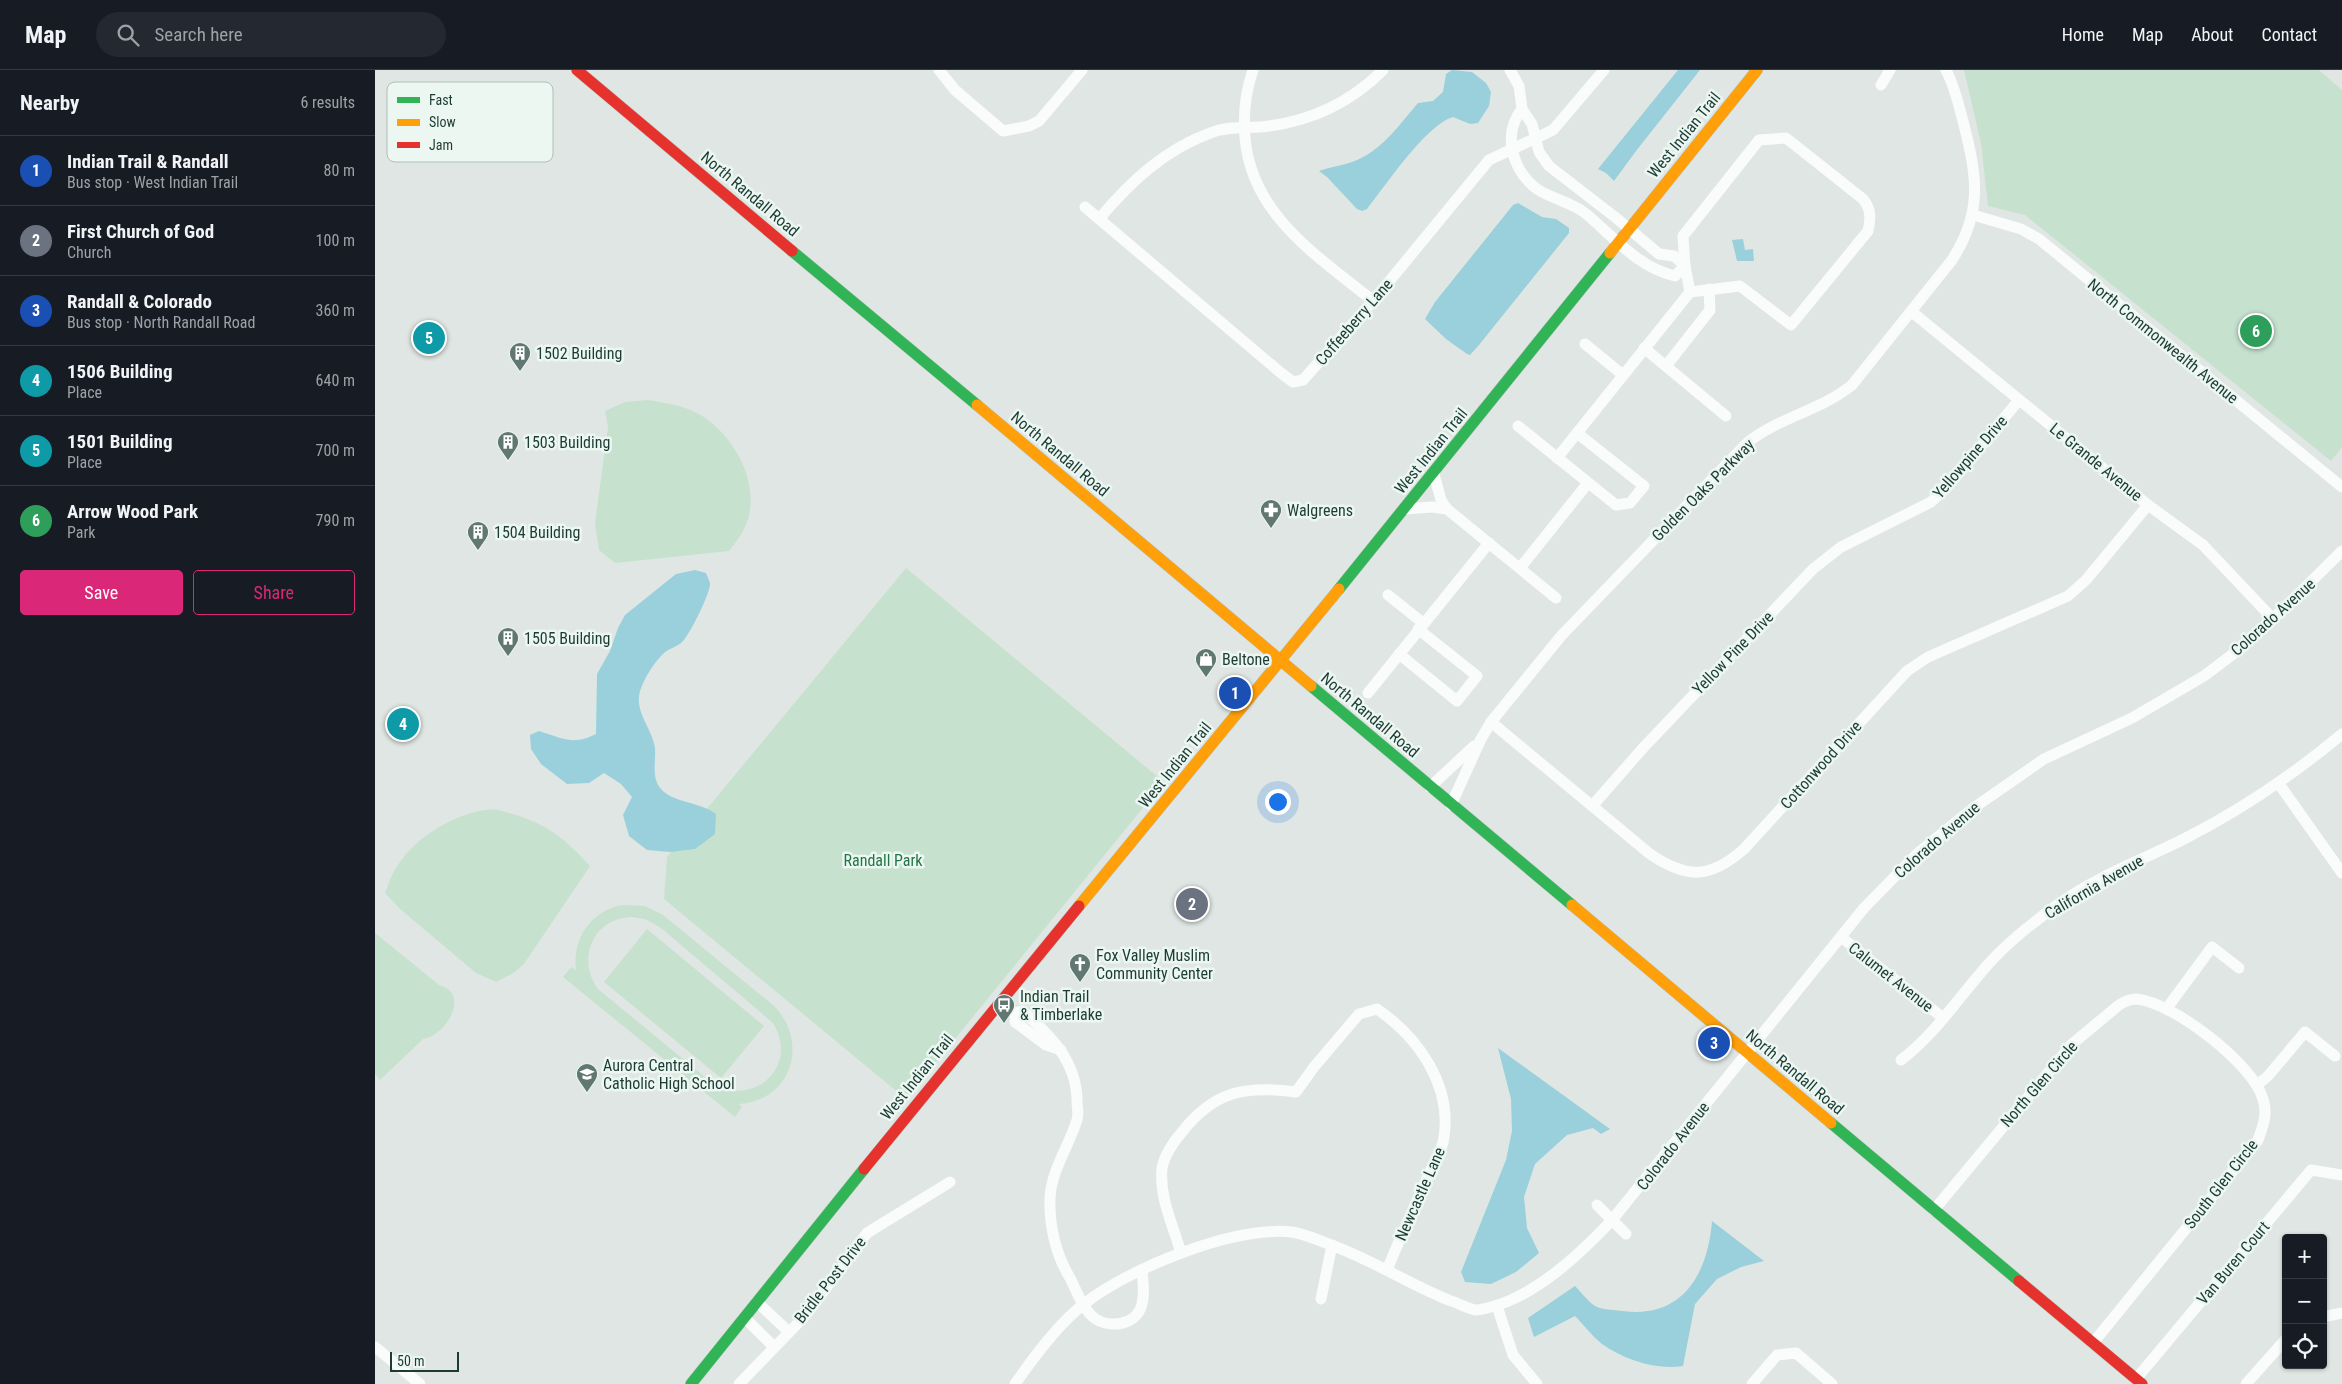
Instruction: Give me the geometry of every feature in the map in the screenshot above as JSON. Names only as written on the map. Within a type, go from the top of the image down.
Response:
[{"type":"main road","name":"North Randall Road","points":[[577,70],[2139,1381]]},
{"type":"main road","name":"West Indian Trail","points":[[691,1384],[1000,1000],[1281,662],[1757,70]]},
{"type":"street","points":[[939,70],[955,90],[1003,131],[1029,126],[1039,121],[1082,70]]},
{"type":"street","points":[[1253,70],[1244,107],[1244,128],[1249,168],[1258,188],[1281,223],[1301,243],[1373,301]]},
{"type":"street","points":[[1099,219],[1144,171],[1162,157],[1214,131],[1269,126],[1297,120],[1329,109],[1359,92],[1383,70]]},
{"type":"street","points":[[1510,70],[1519,86],[1522,109],[1532,124],[1539,152],[1555,172],[1630,229],[1659,254],[1674,256],[1685,266]]},
{"type":"street","name":"Coffeeberry Lane","points":[[1085,206],[1293,382],[1303,380],[1373,301],[1489,160],[1553,130],[1605,70]]},
{"type":"street","points":[[1881,85],[1890,70]]},
{"type":"street","name":"Golden Oaks Parkway","points":[[1451,805],[1481,739],[1491,722],[1561,636],[1736,452],[1770,426],[1830,400],[1847,389],[1912,312],[1961,245],[1973,215],[1976,191],[1974,168],[1959,106],[1946,70]]},
{"type":"street","points":[[1522,109],[1514,119],[1510,149],[1527,180],[1551,197],[1582,211],[1618,244],[1661,273],[1675,276],[1685,266]]},
{"type":"street","points":[[1557,458],[1690,292],[1734,286],[1744,287],[1791,326],[1868,231],[1871,218],[1868,205],[1786,138],[1759,140],[1687,228],[1683,236],[1685,266],[1690,292]]},
{"type":"street","name":"North Commonwealth Avenue","points":[[1973,215],[2021,228],[2039,239],[2342,487]]},
{"type":"street","points":[[1666,366],[1710,310],[1709,289]]},
{"type":"street","name":"Le Grande Avenue","points":[[1912,312],[2148,505],[2203,545],[2273,619]]},
{"type":"street","points":[[1585,344],[1623,375]]},
{"type":"street","points":[[1644,348],[1726,416]]},
{"type":"street","name":"Yellowpine Drive","points":[[1891,523],[1931,502],[1947,487],[2019,400]]},
{"type":"street","points":[[1518,426],[1617,505],[1630,503],[1644,486],[1577,433]]},
{"type":"street","points":[[1433,474],[1441,500],[1447,510],[1556,598]]},
{"type":"street","points":[[1520,568],[1588,483]]},
{"type":"street","name":"Cottonwood Drive","points":[[1491,722],[1664,864],[1680,871],[1710,872],[1728,863],[1744,849],[1907,671],[1928,657],[2068,596],[2087,580],[2148,505]]},
{"type":"street","points":[[1405,509],[1432,507],[1447,510]]},
{"type":"street","name":"Yellow Pine Drive","points":[[1593,806],[1643,748],[1813,569],[1841,547],[1891,523]]},
{"type":"street","points":[[1368,693],[1489,543]]},
{"type":"street","name":"Colorado Avenue","points":[[1015,1384],[1043,1346],[1084,1304],[1142,1270],[1181,1253],[1233,1237],[1261,1232],[1293,1232],[1332,1245],[1439,1296],[1477,1310],[1497,1306],[1530,1292],[1591,1243],[1613,1220],[1746,1052],[1864,908],[1918,853],[1972,809],[2044,759],[2132,718],[2204,676],[2241,648],[2342,551]]},
{"type":"street","points":[[1388,595],[1477,676],[1457,701],[1399,654]]},
{"type":"street","name":"California Avenue","points":[[1901,1060],[1920,1045],[1994,958],[2028,927],[2061,902],[2119,868],[2183,839],[2240,809],[2279,784],[2342,734]]},
{"type":"street","name":"Golden Oaks Parkway","points":[[1430,787],[1481,739]]},
{"type":"street","points":[[2279,784],[2342,874]]},
{"type":"street","name":"Calumet Avenue","points":[[1841,937],[1942,1017]]},
{"type":"street","points":[[2167,1008],[2212,947],[2239,968]]},
{"type":"street","name":"North Glen Circle","points":[[1934,1210],[2072,1044],[2101,1018],[2128,1000],[2137,999],[2167,1008]]},
{"type":"street","points":[[1000,1000],[1016,1014],[1022,1011],[1046,1031],[1061,1050],[1077,1084],[1078,1118],[1062,1155],[1050,1197],[1053,1232],[1061,1263],[1090,1314],[1106,1324],[1122,1324],[1136,1316],[1142,1306],[1144,1290],[1142,1270]]},
{"type":"street","name":"South Glen Circle","points":[[2093,1343],[2258,1140],[2263,1126],[2266,1110],[2257,1085],[2237,1061],[2196,1026],[2167,1008]]},
{"type":"street","name":"Newcastle Lane","points":[[1181,1253],[1162,1193],[1162,1166],[1175,1141],[1195,1116],[1219,1098],[1245,1089],[1269,1088],[1296,1092],[1314,1067],[1359,1014],[1377,1009],[1392,1020],[1420,1049],[1439,1083],[1444,1107],[1445,1138],[1387,1270]]},
{"type":"street","points":[[2257,1085],[2268,1076],[2305,1032],[2335,1056]]},
{"type":"street","name":"Van Buren Court","points":[[2139,1381],[2311,1170],[2342,1175]]},
{"type":"street","name":"Bridle Post Drive","points":[[739,1384],[819,1299],[867,1233],[949,1182]]},
{"type":"street","points":[[1597,1205],[1626,1234]]},
{"type":"street","points":[[1321,1299],[1332,1245]]},
{"type":"street","name":"Bridle Post Drive","points":[[757,1302],[789,1332]]},
{"type":"street","points":[[1497,1306],[1513,1355],[1537,1384]]},
{"type":"street","points":[[2327,1316],[2342,1313]]},
{"type":"street","points":[[745,1318],[775,1347]]},
{"type":"street","points":[[2249,1383],[2282,1344]]},
{"type":"street","points":[[375,1346],[420,1384]]},
{"type":"street","points":[[1753,1384],[1777,1355],[1796,1353],[1832,1384]]},
{"type":"green space","points":[[1964,70],[2319,70],[2342,90],[2342,447],[2331,461],[2025,215],[1988,206],[1981,143]]},
{"type":"green space","points":[[648,400],[680,406],[699,414],[723,434],[741,460],[750,491],[750,507],[747,522],[729,551],[615,563],[599,550],[595,523],[608,427],[605,411],[625,402]]},
{"type":"green space","name":"Randall Park","points":[[906,568],[1164,782],[906,1099],[664,899],[667,857]]},
{"type":"green space","points":[[494,809],[524,818],[548,829],[568,844],[590,866],[524,964],[515,972],[496,982],[476,973],[400,909],[385,893],[398,865],[406,854],[427,835],[440,826],[467,814]]},
{"type":"green space","points":[[623,905],[645,906],[663,915],[773,1005],[784,1019],[791,1035],[792,1051],[790,1067],[783,1081],[772,1092],[757,1100],[739,1104],[742,1107],[735,1117],[563,977],[571,967],[576,970],[577,947],[586,928],[602,913]],"holes":[[[632,917],[645,919],[661,928],[773,1023],[780,1038],[781,1053],[778,1065],[771,1076],[760,1085],[747,1090],[733,1091],[717,1087],[598,989],[589,965],[589,953],[592,942],[598,932],[607,924],[618,919]]]},
{"type":"green space","points":[[647,929],[764,1026],[721,1078],[604,982]]},
{"type":"green space","points":[[375,933],[439,985],[449,990],[454,997],[452,1014],[439,1031],[423,1039],[380,1080],[375,1074]]},
{"type":"water","points":[[1452,70],[1472,72],[1486,83],[1491,92],[1489,106],[1478,123],[1470,124],[1453,117],[1442,122],[1419,143],[1367,209],[1362,211],[1357,209],[1319,171],[1352,162],[1372,152],[1389,137],[1418,103],[1433,101],[1443,92],[1446,74]]},
{"type":"water","points":[[1678,70],[1700,70],[1614,181],[1606,173],[1598,169]]},
{"type":"water","points":[[1518,203],[1542,217],[1556,219],[1569,228],[1569,233],[1470,355],[1446,339],[1425,319],[1435,302],[1513,205]]},
{"type":"water","points":[[1743,239],[1745,250],[1753,249],[1754,261],[1737,261],[1732,240]]},
{"type":"water","points":[[695,570],[706,573],[710,583],[703,605],[685,638],[680,644],[665,652],[647,675],[640,691],[639,706],[655,748],[655,775],[658,785],[666,794],[703,807],[716,814],[715,834],[695,849],[670,852],[647,850],[629,836],[623,815],[632,797],[621,784],[604,773],[589,783],[567,784],[541,764],[531,749],[530,735],[539,731],[567,740],[581,740],[596,734],[597,674],[610,651],[625,615],[676,574]]},
{"type":"water","points":[[1498,1048],[1610,1129],[1601,1134],[1593,1128],[1567,1135],[1535,1164],[1524,1197],[1527,1228],[1539,1253],[1516,1272],[1491,1284],[1465,1282],[1461,1272],[1506,1160],[1512,1131],[1511,1099]]},
{"type":"water","points":[[1712,1221],[1764,1261],[1741,1267],[1717,1279],[1695,1304],[1683,1366],[1651,1365],[1620,1355],[1602,1344],[1575,1316],[1534,1337],[1528,1318],[1575,1286],[1594,1305],[1606,1309],[1644,1312],[1662,1308],[1676,1300],[1689,1288],[1698,1274],[1705,1258]]},
{"type":"traffic: fast","points":[[792,251],[977,405]]},
{"type":"traffic: fast","points":[[1339,589],[1610,253]]},
{"type":"traffic: fast","points":[[1311,686],[1572,905]]},
{"type":"traffic: fast","points":[[1831,1123],[2019,1281]]},
{"type":"traffic: fast","points":[[691,1384],[864,1169]]},
{"type":"traffic: slow","points":[[1610,253],[1757,70]]},
{"type":"traffic: slow","points":[[977,405],[1311,686]]},
{"type":"traffic: slow","points":[[1079,906],[1339,589]]},
{"type":"traffic: slow","points":[[1572,905],[1831,1123]]},
{"type":"traffic: jam","points":[[577,70],[792,251]]},
{"type":"traffic: jam","points":[[864,1169],[1079,906]]},
{"type":"traffic: jam","points":[[2019,1281],[2142,1384]]},
{"type":"place","name":"Arrow Wood Park","points":[[2256,331]]},
{"type":"place","name":"1501 Building","points":[[429,338]]},
{"type":"place","name":"1502 Building","points":[[520,372]]},
{"type":"place","name":"1503 Building","points":[[508,461]]},
{"type":"place","name":"Walgreens","points":[[1271,529]]},
{"type":"place","name":"1504 Building","points":[[478,551]]},
{"type":"place","name":"1505 Building","points":[[508,657]]},
{"type":"place","name":"Beltone","points":[[1206,678]]},
{"type":"place","name":"Indian Trail & Randall","points":[[1235,693]]},
{"type":"place","name":"1506 Building","points":[[403,724]]},
{"type":"place","name":"First Church of God","points":[[1192,904]]},
{"type":"place","name":"Fox Valley Muslim Community Center","points":[[1080,983]]},
{"type":"place","name":"Indian Trail & Timberlake","points":[[1004,1024]]},
{"type":"place","name":"Randall & Colorado","points":[[1714,1043]]},
{"type":"place","name":"Aurora Central Catholic High School","points":[[587,1093]]}]
